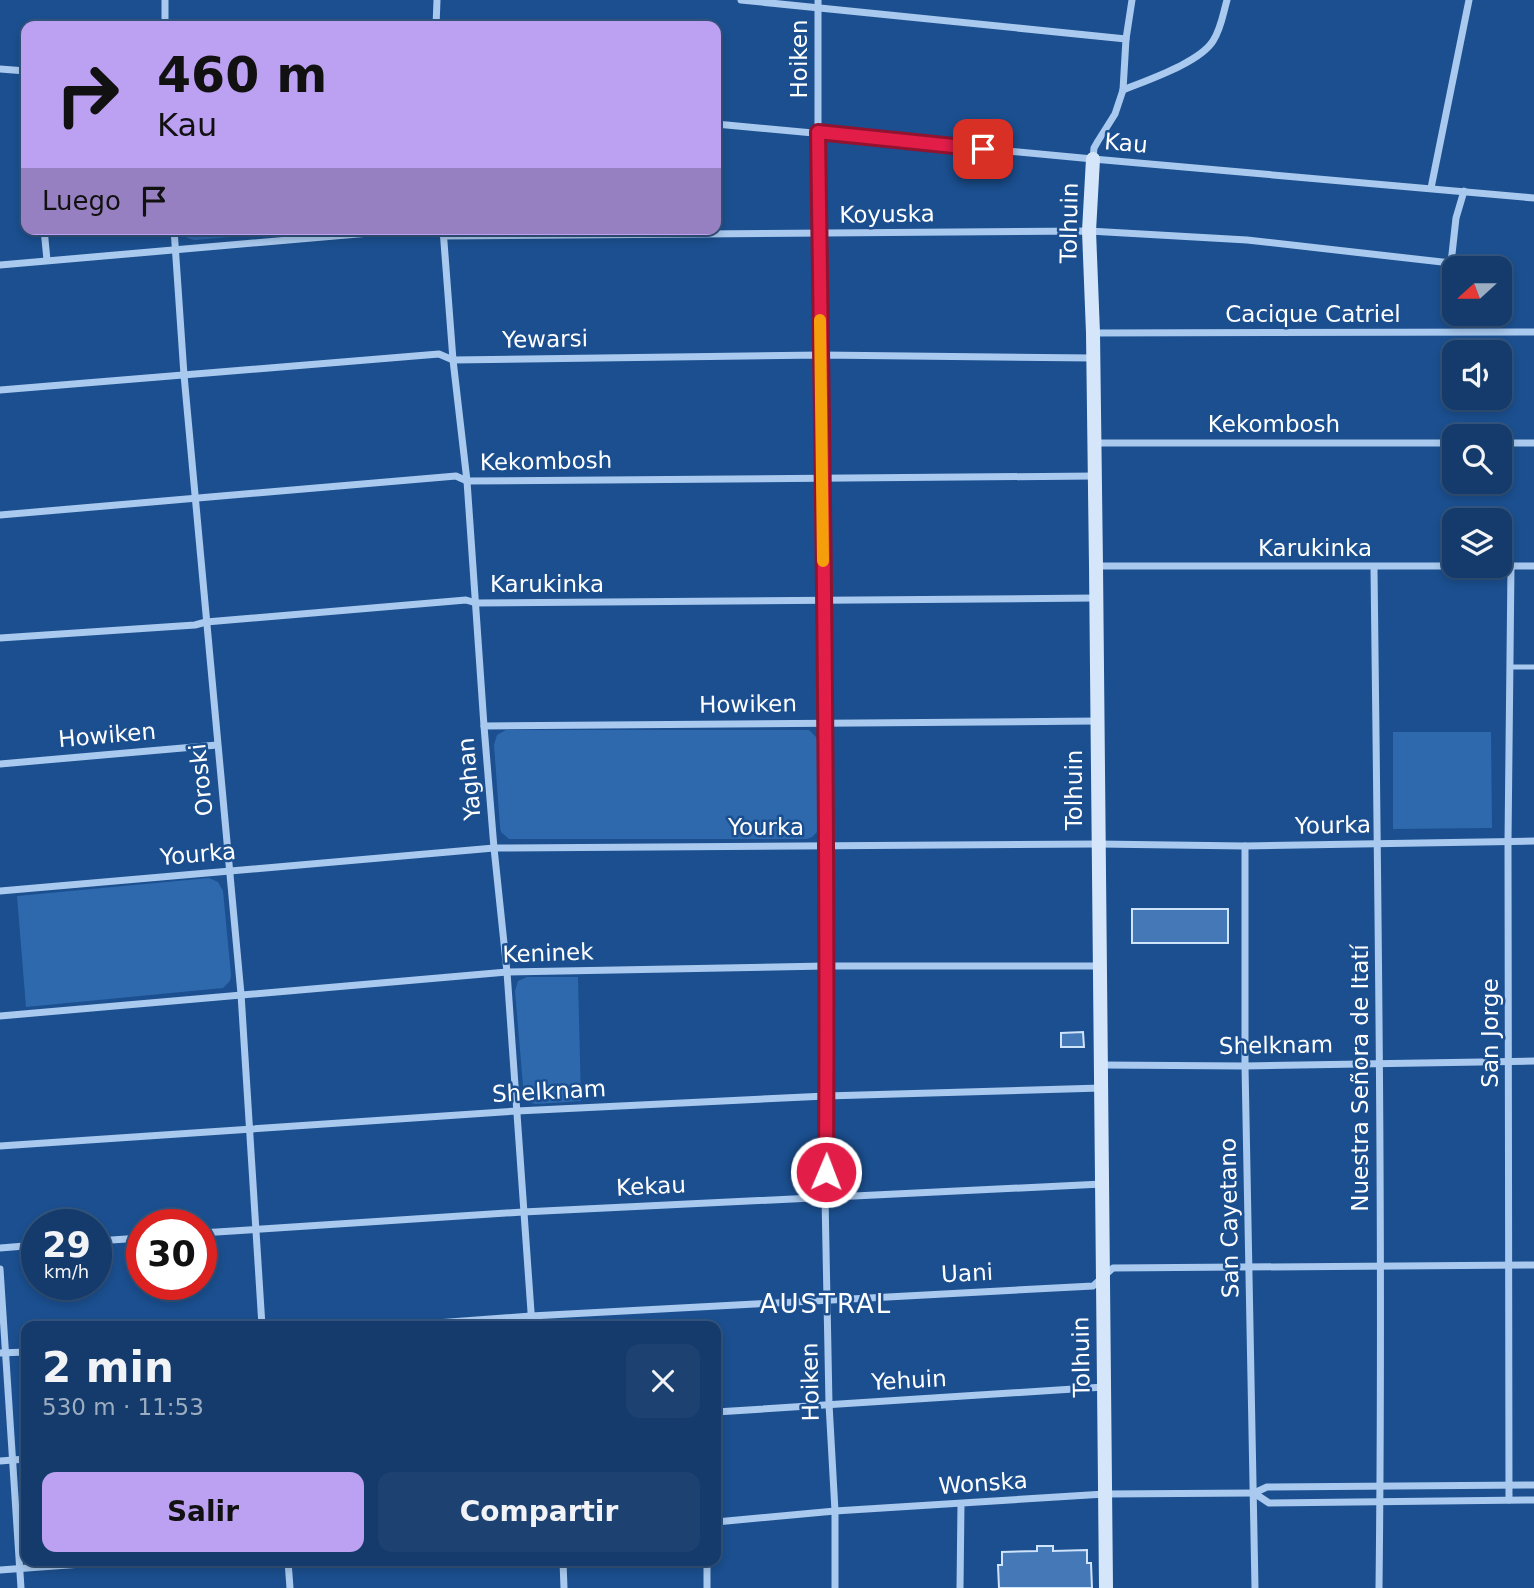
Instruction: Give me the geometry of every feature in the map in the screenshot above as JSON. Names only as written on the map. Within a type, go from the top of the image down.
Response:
[{"type":"street","points":[[165,0],[165,21]]},
{"type":"street","points":[[436,21],[437,0]]},
{"type":"street","points":[[741,0],[818,3],[1126,39]]},
{"type":"street","name":"Tolhuin","points":[[1106,1588],[1095,476],[1089,231],[1094,148],[1115,114],[1123,90],[1132,0]]},
{"type":"street","points":[[1123,90],[1204,52],[1213,42],[1220,27],[1227,0]]},
{"type":"street","points":[[1431,188],[1469,0]]},
{"type":"street","name":"Hoiken","points":[[818,3],[826,723],[825,1197],[835,1588]]},
{"type":"street","points":[[0,69],[21,71]]},
{"type":"street","name":"Kau","points":[[721,124],[1534,198]]},
{"type":"street","name":"Koyuska","points":[[721,234],[1089,231],[1247,240],[1451,263],[1456,218],[1464,191]]},
{"type":"street","points":[[45,235],[47,260]]},
{"type":"street","name":"Oroski","points":[[175,235],[184,375],[241,995],[262,1321]]},
{"type":"street","points":[[0,265],[351,235]]},
{"type":"street","name":"Yaghan","points":[[443,235],[453,360],[467,481],[484,726],[507,972],[532,1321]]},
{"type":"street","name":"Cacique Catriel","points":[[1093,333],[1534,332]]},
{"type":"street","name":"Yewarsi","points":[[0,390],[439,354],[453,360],[821,355],[1093,358]]},
{"type":"street","name":"Kekombosh","points":[[1094,443],[1442,443]]},
{"type":"street","points":[[1512,443],[1534,443]]},
{"type":"street","name":"Kekombosh","points":[[0,514],[456,477],[467,481],[1095,476]]},
{"type":"street","name":"Karukinka","points":[[1096,566],[1442,567]]},
{"type":"street","name":"Karukinka","points":[[1512,566],[1534,566]]},
{"type":"street","name":"Nuestra Señora de Itatí","points":[[1374,567],[1380,1062],[1379,1588]]},
{"type":"street","name":"San Jorge","points":[[1509,1500],[1508,841],[1511,578]]},
{"type":"street","name":"Karukinka","points":[[0,638],[195,625],[466,600],[476,603],[1096,598]]},
{"type":"street","name":"Howiken","points":[[484,726],[1097,721]]},
{"type":"street","name":"Howiken","points":[[0,764],[217,745]]},
{"type":"street","name":"Yourka","points":[[0,891],[494,848],[1098,844],[1245,846],[1534,841]]},
{"type":"street","name":"San Cayetano","points":[[1245,846],[1245,1066],[1255,1588]]},
{"type":"street","name":"Keninek","points":[[0,1016],[507,972],[1100,966]]},
{"type":"street","name":"Shelknam","points":[[1102,1065],[1245,1066],[1534,1061]]},
{"type":"street","name":"Shelknam","points":[[0,1146],[517,1111],[827,1096],[1101,1088]]},
{"type":"street","name":"Kekau","points":[[217,1232],[523,1212],[1103,1184]]},
{"type":"street","points":[[0,1248],[21,1246]]},
{"type":"street","name":"Uani","points":[[464,1321],[1093,1286],[1113,1268],[1534,1265]]},
{"type":"street","points":[[0,1269],[3,1353],[14,1460],[21,1588]]},
{"type":"street","points":[[3,1353],[21,1352]]},
{"type":"street","name":"Yehuin","points":[[721,1412],[1104,1387]]},
{"type":"street","points":[[0,1461],[21,1459]]},
{"type":"street","name":"Wonska","points":[[721,1522],[835,1511],[1105,1494],[1254,1493],[1267,1487],[1534,1485]]},
{"type":"street","name":"Wonska","points":[[1254,1493],[1269,1503],[1534,1500]]},
{"type":"street","points":[[960,1588],[961,1504]]},
{"type":"street","points":[[0,1570],[58,1566]]},
{"type":"street","points":[[288,1566],[290,1588]]},
{"type":"street","points":[[563,1566],[564,1588]]},
{"type":"street","points":[[707,1566],[707,1588]]},
{"type":"lane","points":[[1510,667],[1534,667]]},
{"type":"shaded area","points":[[183,235],[253,235],[195,240]]},
{"type":"shaded area","points":[[506,730],[809,730],[818,742],[819,830],[807,839],[509,839],[501,832],[500,827],[494,745],[497,735]]},
{"type":"shaded area","points":[[1393,732],[1491,732],[1492,828],[1393,829]]},
{"type":"shaded area","points":[[209,878],[218,882],[223,891],[231,975],[230,981],[223,988],[26,1007],[17,896]]},
{"type":"shaded area","points":[[527,977],[578,977],[581,1101],[536,1104],[524,1097],[515,991],[518,981]]},
{"type":"building","points":[[1132,909],[1228,909],[1228,943],[1132,943]]},
{"type":"building","points":[[1083,1032],[1084,1047],[1061,1047],[1061,1033]]},
{"type":"building","points":[[1037,1546],[1053,1546],[1053,1551],[1087,1550],[1087,1563],[1091,1563],[1092,1588],[999,1588],[998,1565],[1002,1565],[1002,1552],[1037,1551]]},
{"type":"slow traffic","points":[[820,320],[823,561]]},
{"type":"district","name":"AUSTRAL","points":[[826,1304]]},
{"type":"route","points":[[826,1172],[826,723],[818,132],[983,149]]}]
